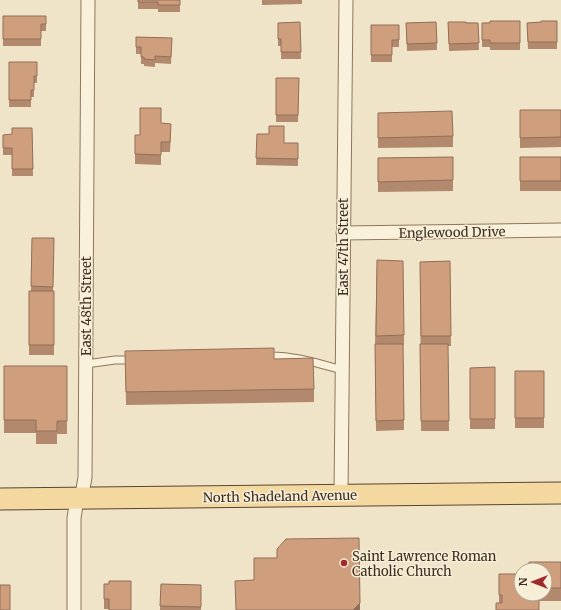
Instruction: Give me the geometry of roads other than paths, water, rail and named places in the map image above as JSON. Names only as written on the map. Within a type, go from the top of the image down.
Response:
[{"type":"main road","name":"North Shadeland Avenue","points":[[0,499],[561,493]]},
{"type":"street","name":"East 48th Street","points":[[74,610],[74,518],[76,505],[80,498],[85,478],[88,0]]},
{"type":"street","name":"East 47th Street","points":[[341,495],[346,0]]},
{"type":"street","name":"Englewood Drive","points":[[343,233],[561,230]]},
{"type":"lane","points":[[256,356],[280,356],[307,360],[342,370]]},
{"type":"lane","points":[[86,364],[115,360],[138,359]]},
{"type":"place","name":"Saint Lawrence Roman Catholic Church","points":[[344,563]]}]
